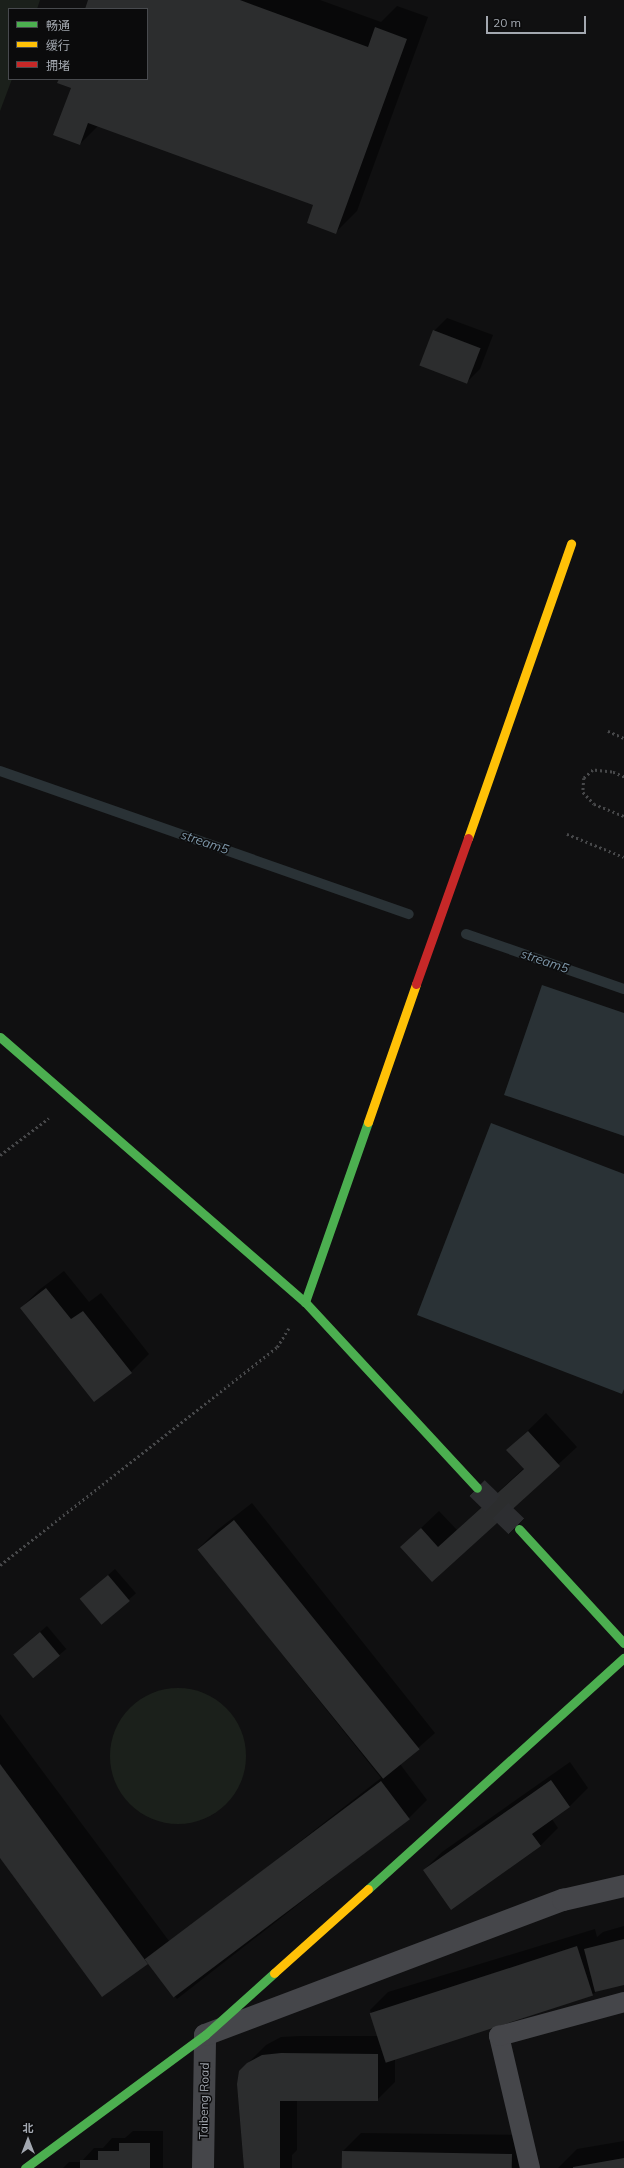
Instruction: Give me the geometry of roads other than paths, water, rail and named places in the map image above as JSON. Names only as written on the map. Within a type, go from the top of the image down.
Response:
[{"type":"street","points":[[305,1302],[571,544]]},
{"type":"street","points":[[0,1037],[305,1302],[477,1488]]},
{"type":"street","points":[[519,1529],[624,1643]]},
{"type":"street","points":[[25,2168],[205,2035],[624,1658]]},
{"type":"street","points":[[205,2035],[563,1900],[624,1886]]},
{"type":"street","name":"Taibeng Road","points":[[203,2168],[205,2035]]},
{"type":"lane","points":[[530,2168],[499,2036],[624,2002]]},
{"type":"waterway","name":"stream5","points":[[0,771],[409,914]]},
{"type":"waterway","name":"stream5","points":[[466,934],[624,989]]},
{"type":"tunnel","points":[[477,1488],[519,1529]]}]
